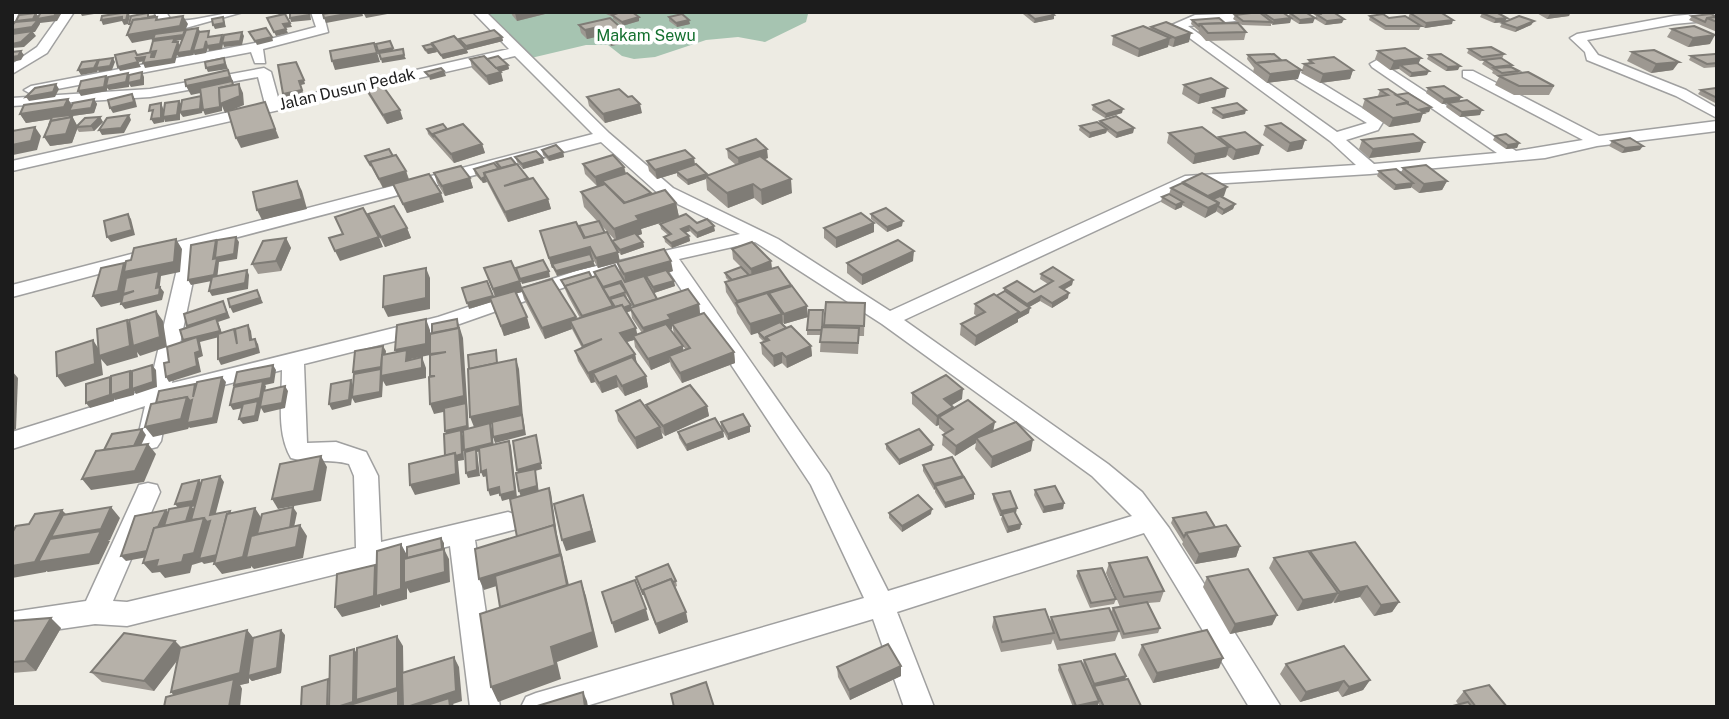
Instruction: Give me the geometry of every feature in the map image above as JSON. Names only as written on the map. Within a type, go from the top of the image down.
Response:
[{"type":"street","points":[[12,18],[49,12]]},
{"type":"street","points":[[12,70],[42,50],[68,12]]},
{"type":"street","points":[[160,12],[166,23],[182,25],[237,12]]},
{"type":"street","points":[[12,94],[256,47],[323,29],[317,12]]},
{"type":"street","points":[[479,12],[604,136],[667,192],[756,236],[889,318],[1100,470],[1133,499],[1150,521],[1266,707]]},
{"type":"street","points":[[1281,12],[1195,19],[1178,25],[1335,138],[1370,169]]},
{"type":"street","points":[[1660,12],[1693,31]]},
{"type":"street","points":[[1717,16],[1674,20],[1576,39],[1591,51],[1592,57],[1681,93],[1717,114]]},
{"type":"street","points":[[256,47],[273,106]]},
{"type":"street","name":"Jalan Dusun Pedak","points":[[12,166],[518,51]]},
{"type":"street","points":[[1377,64],[1513,156]]},
{"type":"street","points":[[1292,71],[1376,124],[1335,138]]},
{"type":"street","points":[[12,102],[122,97],[264,72]]},
{"type":"street","points":[[1468,74],[1597,141]]},
{"type":"street","points":[[1681,93],[1705,90]]},
{"type":"street","points":[[889,318],[1191,180],[1212,176],[1370,169],[1545,153],[1597,141],[1717,126]]},
{"type":"street","points":[[12,291],[604,136]]},
{"type":"street","points":[[12,441],[159,394],[422,328],[586,274],[756,236]]},
{"type":"street","points":[[149,441],[192,242]]},
{"type":"street","points":[[667,255],[821,481],[881,605],[919,707]]},
{"type":"street","points":[[293,360],[293,436],[299,452],[336,451],[358,458],[366,476],[369,556]]},
{"type":"street","points":[[95,612],[148,492]]},
{"type":"street","points":[[536,707],[881,605],[1150,521]]},
{"type":"street","points":[[12,624],[95,612],[140,611],[508,522]]},
{"type":"street","points":[[461,534],[485,707]]},
{"type":"green space","name":"Makam Sewu","points":[[484,12],[808,14],[806,22],[765,42],[738,37],[706,40],[655,57],[634,59],[622,56],[608,45],[586,45],[531,58]]},
{"type":"building","points":[[41,12],[57,12],[54,16],[37,19]]},
{"type":"building","points":[[128,12],[126,20],[122,20],[122,17],[101,20],[102,16]]},
{"type":"building","points":[[309,12],[309,15],[290,18],[290,13]]},
{"type":"building","points":[[357,12],[324,18],[323,14]]},
{"type":"building","points":[[632,12],[639,17],[622,22],[612,15]]},
{"type":"building","points":[[1026,12],[1050,12],[1054,15],[1035,19]]},
{"type":"building","points":[[1259,12],[1272,22],[1243,21],[1235,15]]},
{"type":"building","points":[[1262,12],[1282,12],[1291,18],[1274,20]]},
{"type":"building","points":[[1305,12],[1315,18],[1300,20],[1290,13]]},
{"type":"building","points":[[1318,12],[1333,12],[1344,19],[1327,21],[1316,14],[1320,14]]},
{"type":"building","points":[[1440,12],[1453,20],[1426,23],[1410,13]]},
{"type":"building","points":[[1496,12],[1507,18],[1496,19],[1482,13]]},
{"type":"building","points":[[36,13],[33,19],[16,21],[19,15]]},
{"type":"building","points":[[148,13],[148,17],[155,17],[133,20],[132,24],[129,24],[131,16]]},
{"type":"building","points":[[285,14],[290,23],[283,24],[286,29],[274,32],[267,18]]},
{"type":"building","points":[[682,14],[689,20],[676,23],[669,17]]},
{"type":"building","points":[[1383,14],[1389,18],[1405,16],[1421,26],[1386,26],[1370,16]]},
{"type":"building","points":[[1711,14],[1717,17],[1707,18],[1705,22],[1692,16]]},
{"type":"building","points":[[183,16],[180,26],[127,35],[133,20]]},
{"type":"building","points":[[1519,16],[1534,21],[1517,28],[1502,23]]},
{"type":"building","points":[[223,17],[224,23],[213,25],[212,19]]},
{"type":"building","points":[[610,18],[627,33],[610,37],[598,27],[585,30],[579,25]]},
{"type":"building","points":[[1219,18],[1225,23],[1199,26],[1192,20]]},
{"type":"building","points":[[38,20],[32,27],[12,30],[15,22]]},
{"type":"building","points":[[1166,22],[1191,33],[1175,38],[1151,27]]},
{"type":"building","points":[[1238,23],[1246,32],[1208,33],[1200,24]]},
{"type":"building","points":[[1143,26],[1170,38],[1139,49],[1113,36]]},
{"type":"building","points":[[1694,26],[1715,35],[1693,38],[1672,29]]},
{"type":"building","points":[[198,28],[191,51],[177,53],[186,30]]},
{"type":"building","points":[[266,28],[272,37],[255,41],[249,32]]},
{"type":"building","points":[[185,30],[183,35],[153,39],[155,34]]},
{"type":"building","points":[[494,30],[502,37],[466,46],[459,39]]},
{"type":"building","points":[[33,31],[21,42],[12,44],[12,34]]},
{"type":"building","points":[[209,31],[208,37],[222,35],[220,44],[207,46],[206,41],[204,49],[193,51],[199,32]]},
{"type":"building","points":[[242,32],[240,41],[222,43],[224,35]]},
{"type":"building","points":[[454,36],[466,49],[441,55],[432,43]]},
{"type":"building","points":[[175,38],[173,42],[178,42],[172,59],[143,63],[145,57],[136,58],[138,62],[118,67],[115,55],[135,51],[137,55],[152,52],[151,57],[154,57],[156,51],[150,52],[153,41]]},
{"type":"building","points":[[390,41],[393,48],[378,51],[376,44]]},
{"type":"building","points":[[374,43],[377,53],[332,61],[330,51]]},
{"type":"building","points":[[431,44],[435,48],[426,50],[423,46]]},
{"type":"building","points":[[1491,47],[1504,54],[1482,57],[1469,49]]},
{"type":"building","points":[[1405,48],[1421,58],[1394,61],[1378,51]]},
{"type":"building","points":[[403,49],[404,55],[381,59],[379,53]]},
{"type":"building","points":[[1654,50],[1679,62],[1656,64],[1632,52]]},
{"type":"building","points":[[21,51],[18,56],[12,57],[12,52]]},
{"type":"building","points":[[1274,54],[1281,60],[1256,63],[1248,55]]},
{"type":"building","points":[[1441,54],[1460,66],[1448,67],[1429,55]]},
{"type":"building","points":[[1717,54],[1717,63],[1707,64],[1691,56]]},
{"type":"building","points":[[484,56],[501,72],[486,76],[470,59]]},
{"type":"building","points":[[498,56],[508,65],[496,68],[487,59]]},
{"type":"building","points":[[1334,57],[1353,70],[1323,74],[1304,64],[1313,63],[1309,60]]},
{"type":"building","points":[[113,58],[110,66],[96,68],[99,60]]},
{"type":"building","points":[[224,58],[225,64],[206,68],[205,62]]},
{"type":"building","points":[[1501,58],[1512,65],[1495,67],[1484,60]]},
{"type":"building","points":[[98,60],[94,68],[78,70],[82,62]]},
{"type":"building","points":[[1286,60],[1301,70],[1270,74],[1256,63]]},
{"type":"building","points":[[296,62],[304,80],[299,81],[302,90],[283,94],[278,65]]},
{"type":"building","points":[[1417,63],[1429,71],[1412,73],[1400,65]]},
{"type":"building","points":[[1511,67],[1519,71],[1502,73],[1494,68]]},
{"type":"building","points":[[441,68],[444,71],[429,76],[425,72]]},
{"type":"building","points":[[228,70],[230,77],[186,86],[185,80]]},
{"type":"building","points":[[142,72],[141,80],[128,83],[129,75]]},
{"type":"building","points":[[1528,72],[1554,86],[1519,86],[1499,76]]},
{"type":"building","points":[[128,73],[126,82],[106,86],[108,77]]},
{"type":"building","points":[[106,76],[104,87],[78,91],[81,81]]},
{"type":"building","points":[[1211,78],[1227,88],[1200,95],[1184,85]]},
{"type":"building","points":[[232,81],[233,85],[219,88],[220,107],[203,110],[200,88]]},
{"type":"building","points":[[380,82],[400,110],[383,115],[364,85]]},
{"type":"building","points":[[56,84],[53,92],[26,97],[35,88]]},
{"type":"building","points":[[239,84],[240,96],[220,104],[219,88]]},
{"type":"building","points":[[1444,86],[1461,97],[1444,99],[1428,88]]},
{"type":"building","points":[[1716,88],[1717,98],[1701,90]]},
{"type":"building","points":[[619,89],[640,104],[603,114],[587,97]]},
{"type":"building","points":[[1388,89],[1408,102],[1396,105],[1409,103],[1424,113],[1393,118],[1365,99],[1388,95],[1380,90]]},
{"type":"building","points":[[1408,93],[1431,107],[1418,110],[1396,95]]},
{"type":"building","points":[[132,94],[134,102],[110,108],[108,100]]},
{"type":"building","points":[[201,96],[200,109],[180,112],[182,100]]},
{"type":"building","points":[[68,99],[64,107],[20,114],[24,105]]},
{"type":"building","points":[[94,99],[91,108],[69,111],[73,103]]},
{"type":"building","points":[[1109,100],[1123,109],[1106,114],[1093,105]]},
{"type":"building","points":[[1467,100],[1482,110],[1462,112],[1448,103]]},
{"type":"building","points":[[179,101],[177,115],[163,117],[165,103]]},
{"type":"building","points":[[265,102],[275,129],[236,138],[228,111]]},
{"type":"building","points":[[161,103],[161,118],[151,119],[153,110],[149,111],[150,105]]},
{"type":"building","points":[[1237,103],[1246,110],[1223,115],[1213,108]]},
{"type":"building","points":[[71,115],[69,118],[51,121],[49,125],[52,117]]},
{"type":"building","points":[[129,115],[121,128],[99,130],[107,118]]},
{"type":"building","points":[[1116,116],[1134,128],[1117,133],[1100,121]]},
{"type":"building","points":[[72,117],[66,134],[44,137],[51,121]]},
{"type":"building","points":[[100,117],[91,126],[76,127],[85,118]]},
{"type":"building","points":[[1097,122],[1107,129],[1090,133],[1080,126]]},
{"type":"building","points":[[1281,123],[1305,140],[1290,143],[1266,126]]},
{"type":"building","points":[[443,124],[447,129],[433,134],[434,137],[427,129]]},
{"type":"building","points":[[463,124],[482,144],[451,154],[433,134]]},
{"type":"building","points":[[35,127],[31,141],[12,145],[12,131]]},
{"type":"building","points":[[1202,127],[1229,147],[1195,154],[1169,133]]},
{"type":"building","points":[[1245,132],[1262,145],[1236,150],[1219,137]]},
{"type":"building","points":[[1413,134],[1424,142],[1373,149],[1362,140]]},
{"type":"building","points":[[1506,134],[1519,143],[1508,145],[1495,136]]},
{"type":"building","points":[[1630,138],[1643,146],[1625,148],[1612,141]]},
{"type":"building","points":[[756,139],[767,149],[738,158],[727,149]]},
{"type":"building","points":[[556,145],[563,152],[548,157],[542,150]]},
{"type":"building","points":[[389,149],[393,156],[370,162],[371,166],[365,156]]},
{"type":"building","points":[[685,150],[694,158],[655,170],[647,161]]},
{"type":"building","points":[[536,151],[543,158],[522,164],[515,157]]},
{"type":"building","points":[[396,155],[406,171],[379,179],[370,162]]},
{"type":"building","points":[[613,155],[624,167],[595,177],[583,164]]},
{"type":"building","points":[[760,156],[791,179],[761,190],[753,184],[727,193],[706,176]]},
{"type":"building","points":[[511,158],[516,164],[501,168],[496,162]]},
{"type":"building","points":[[494,163],[499,169],[484,173],[485,177],[481,179],[474,169]]},
{"type":"building","points":[[517,164],[528,178],[504,186],[533,178],[548,199],[505,212],[484,173]]},
{"type":"building","points":[[696,164],[707,174],[687,180],[676,171]]},
{"type":"building","points":[[1426,165],[1447,181],[1424,184],[1403,168]]},
{"type":"building","points":[[461,166],[470,178],[442,186],[434,173]]},
{"type":"building","points":[[1396,169],[1413,183],[1396,185],[1379,171]]},
{"type":"building","points":[[627,173],[651,193],[625,203],[602,181]]},
{"type":"building","points":[[1202,173],[1227,187],[1208,196],[1183,182]]},
{"type":"building","points":[[429,174],[441,193],[403,204],[393,184]]},
{"type":"building","points":[[297,181],[302,199],[257,210],[253,192]]},
{"type":"building","points":[[1182,183],[1219,203],[1208,208],[1171,188]]},
{"type":"building","points":[[605,184],[624,203],[665,190],[676,203],[636,216],[639,220],[614,229],[581,192]]},
{"type":"building","points":[[1169,194],[1183,202],[1176,205],[1162,197]]},
{"type":"building","points":[[1220,196],[1235,204],[1224,210],[1213,199]]},
{"type":"building","points":[[394,206],[407,228],[381,237],[368,214]]},
{"type":"building","points":[[363,208],[379,237],[335,251],[329,238],[343,234],[335,217]]},
{"type":"building","points":[[886,208],[903,221],[887,227],[871,214]]},
{"type":"building","points":[[861,213],[874,223],[836,238],[824,228]]},
{"type":"building","points":[[128,214],[132,230],[107,237],[104,221]]},
{"type":"building","points":[[686,214],[697,223],[707,219],[714,226],[697,233],[689,226],[681,229],[689,236],[671,243],[664,237],[671,234],[660,224]]},
{"type":"building","points":[[599,221],[605,233],[585,238],[579,226]]},
{"type":"building","points":[[576,222],[584,238],[607,232],[618,252],[596,258],[590,247],[549,258],[540,231]]},
{"type":"building","points":[[635,233],[643,242],[620,250],[612,241]]},
{"type":"building","points":[[236,237],[234,254],[215,258],[217,240]]},
{"type":"building","points":[[286,238],[276,261],[252,264],[263,241]]},
{"type":"building","points":[[176,239],[174,262],[124,272],[126,261],[131,260],[134,248]]},
{"type":"building","points":[[216,240],[214,275],[188,280],[191,245]]},
{"type":"building","points":[[898,240],[914,251],[862,275],[847,263]]},
{"type":"building","points":[[752,242],[771,261],[751,269],[732,249]]},
{"type":"building","points":[[664,249],[671,261],[624,274],[617,262]]},
{"type":"building","points":[[590,254],[593,261],[556,271],[552,264]]},
{"type":"building","points":[[543,260],[549,271],[520,279],[516,268]]},
{"type":"building","points":[[511,261],[520,281],[493,289],[484,268]]},
{"type":"building","points":[[124,263],[118,291],[93,296],[101,268]]},
{"type":"building","points":[[615,265],[625,282],[644,276],[657,299],[634,306],[621,281],[603,287],[594,272]]},
{"type":"building","points":[[741,267],[749,275],[732,280],[725,273]]},
{"type":"building","points":[[778,267],[791,285],[737,301],[725,282]]},
{"type":"building","points":[[1053,267],[1073,280],[1060,287],[1069,293],[1052,303],[1041,296],[1027,304],[1004,288],[1017,281],[1034,292],[1053,281],[1041,274]]},
{"type":"building","points":[[426,268],[426,298],[383,307],[384,276]]},
{"type":"building","points":[[247,270],[245,283],[209,291],[212,277]]},
{"type":"building","points":[[666,270],[674,281],[653,287],[646,276]]},
{"type":"building","points":[[159,271],[156,288],[160,287],[159,295],[121,304],[123,295],[134,291],[123,294],[126,278]]},
{"type":"building","points":[[589,272],[592,278],[565,286],[566,288],[561,280]]},
{"type":"building","points":[[596,276],[613,306],[582,316],[565,286]]},
{"type":"building","points":[[552,279],[576,317],[542,328],[521,288]]},
{"type":"building","points":[[487,281],[493,296],[467,303],[462,288]]},
{"type":"building","points":[[620,283],[626,292],[609,298],[603,288]]},
{"type":"building","points":[[792,286],[807,306],[784,314],[769,293]]},
{"type":"building","points":[[688,289],[699,304],[668,315],[671,319],[643,328],[630,308]]},
{"type":"building","points":[[257,290],[260,298],[230,307],[228,299]]},
{"type":"building","points":[[515,291],[527,317],[501,326],[490,298]]},
{"type":"building","points":[[1005,291],[1030,308],[1019,314],[996,296]]},
{"type":"building","points":[[767,293],[782,314],[750,324],[736,303]]},
{"type":"building","points":[[994,294],[1019,312],[976,336],[961,324],[985,312],[975,304]]},
{"type":"building","points":[[624,295],[631,305],[615,307],[610,299]]},
{"type":"building","points":[[223,301],[227,313],[187,326],[184,314]]},
{"type":"building","points":[[826,302],[865,303],[864,326],[824,325]]},
{"type":"building","points":[[622,305],[636,328],[620,333],[635,354],[588,373],[575,351],[602,339],[583,346],[570,321]]},
{"type":"building","points":[[809,310],[823,310],[822,330],[807,330]]},
{"type":"building","points":[[156,311],[160,337],[133,346],[129,320]]},
{"type":"building","points":[[704,313],[734,352],[680,373],[669,356],[690,348],[672,324]]},
{"type":"building","points":[[216,318],[220,331],[183,340],[180,330]]},
{"type":"building","points":[[426,319],[426,344],[395,350],[397,325]]},
{"type":"building","points":[[457,319],[458,328],[432,333],[432,324]]},
{"type":"building","points":[[127,320],[130,346],[99,356],[97,329]]},
{"type":"building","points":[[780,322],[786,328],[766,337],[766,340],[758,332]]},
{"type":"building","points":[[666,324],[683,346],[648,359],[633,336]]},
{"type":"building","points":[[248,325],[250,340],[255,339],[257,348],[218,359],[218,334],[234,329],[237,344],[235,329]]},
{"type":"building","points":[[791,326],[811,346],[786,357],[782,353],[773,356],[761,343],[769,340],[766,337]]},
{"type":"building","points":[[822,327],[859,328],[858,343],[820,342]]},
{"type":"building","points":[[459,328],[464,396],[430,404],[429,377],[435,376],[430,376],[430,355],[446,352],[430,354],[430,334]]},
{"type":"building","points":[[197,337],[200,351],[195,353],[197,366],[166,377],[164,363],[169,362],[167,347]]},
{"type":"building","points":[[93,340],[95,364],[57,376],[56,352]]},
{"type":"building","points":[[383,346],[381,367],[353,372],[355,351]]},
{"type":"building","points":[[407,350],[406,361],[422,357],[422,368],[381,376],[382,355]]},
{"type":"building","points":[[496,350],[497,363],[469,369],[468,355]]},
{"type":"building","points":[[632,357],[646,376],[622,386],[616,376],[599,383],[593,373]]},
{"type":"building","points":[[516,359],[520,406],[470,417],[468,369]]},
{"type":"building","points":[[152,365],[153,382],[132,389],[132,371]]},
{"type":"building","points":[[273,365],[271,378],[234,385],[237,372]]},
{"type":"building","points":[[381,369],[380,392],[352,397],[354,374]]},
{"type":"building","points":[[130,371],[130,389],[111,395],[111,376]]},
{"type":"building","points":[[946,375],[963,389],[944,399],[953,407],[937,416],[912,393]]},
{"type":"building","points":[[110,377],[110,395],[86,403],[86,384]]},
{"type":"building","points":[[222,377],[213,418],[187,423],[192,400],[187,397],[156,403],[159,391],[195,384],[193,397],[197,382]]},
{"type":"building","points":[[351,380],[349,400],[329,404],[331,384]]},
{"type":"building","points":[[263,381],[260,398],[230,405],[234,387]]},
{"type":"building","points":[[690,385],[707,406],[663,426],[646,405]]},
{"type":"building","points":[[285,386],[282,403],[260,407],[263,391]]},
{"type":"building","points":[[187,397],[181,419],[145,427],[151,404]]},
{"type":"building","points":[[640,400],[660,427],[635,438],[616,411]]},
{"type":"building","points":[[968,400],[995,422],[956,446],[943,435],[953,429],[939,417]]},
{"type":"building","points":[[258,401],[255,416],[239,419],[243,404]]},
{"type":"building","points":[[466,403],[467,426],[445,431],[444,408]]},
{"type":"building","points":[[743,414],[750,426],[728,434],[721,422]]},
{"type":"building","points":[[522,415],[524,430],[493,437],[492,422]]},
{"type":"building","points":[[715,418],[723,431],[686,445],[678,432]]},
{"type":"building","points":[[1016,422],[1033,440],[992,457],[976,438]]},
{"type":"building","points":[[490,423],[492,443],[464,450],[463,430]]},
{"type":"building","points":[[142,429],[134,446],[104,450],[112,434]]},
{"type":"building","points":[[919,429],[933,445],[899,460],[886,444]]},
{"type":"building","points":[[461,430],[462,454],[445,456],[444,434]]},
{"type":"building","points":[[536,435],[541,463],[517,470],[513,441]]},
{"type":"building","points":[[509,441],[515,491],[500,495],[499,487],[488,490],[486,470],[481,472],[479,448]]},
{"type":"building","points":[[148,444],[135,471],[82,479],[96,451]]},
{"type":"building","points":[[476,449],[477,470],[466,473],[465,452]]},
{"type":"building","points":[[455,453],[456,474],[410,485],[409,464]]},
{"type":"building","points":[[321,456],[314,491],[272,499],[280,464]]},
{"type":"building","points":[[952,457],[963,476],[934,484],[923,465]]},
{"type":"building","points":[[535,469],[537,486],[519,491],[516,473]]},
{"type":"building","points":[[220,476],[210,515],[230,511],[217,555],[199,559],[210,521],[207,522],[204,518],[191,520],[202,480]]},
{"type":"building","points":[[964,477],[974,494],[945,503],[935,486]]},
{"type":"building","points":[[199,480],[193,501],[175,504],[182,484]]},
{"type":"building","points":[[1055,486],[1064,503],[1044,507],[1035,490]]},
{"type":"building","points":[[549,488],[555,529],[554,525],[517,537],[510,499]]},
{"type":"building","points":[[1010,491],[1017,508],[1001,511],[993,494]]},
{"type":"building","points":[[583,495],[592,531],[562,540],[554,504]]},
{"type":"building","points":[[918,495],[932,509],[902,526],[889,513]]},
{"type":"building","points":[[191,505],[186,521],[164,526],[169,509]]},
{"type":"building","points":[[111,507],[101,529],[51,537],[63,515]]},
{"type":"building","points":[[293,507],[290,528],[257,534],[262,514]]},
{"type":"building","points":[[255,508],[243,557],[214,564],[227,514]]},
{"type":"building","points":[[62,510],[35,562],[12,566],[12,533],[16,526],[29,524],[35,514]]},
{"type":"building","points":[[166,510],[158,527],[154,528],[147,551],[121,556],[135,516]]},
{"type":"building","points":[[1014,511],[1021,524],[1008,527],[1002,514]]},
{"type":"building","points":[[1206,512],[1215,527],[1186,533],[1184,537],[1173,518]]},
{"type":"building","points":[[204,518],[194,553],[184,555],[182,562],[156,567],[158,560],[143,563],[154,528]]},
{"type":"building","points":[[300,525],[296,547],[246,558],[251,536]]},
{"type":"building","points":[[554,525],[560,554],[479,579],[475,549]]},
{"type":"building","points":[[1226,525],[1240,546],[1199,554],[1186,533]]},
{"type":"building","points":[[101,531],[90,554],[38,562],[50,539]]},
{"type":"building","points":[[441,538],[442,549],[407,558],[407,547]]},
{"type":"building","points":[[1355,542],[1399,602],[1381,605],[1367,586],[1340,592],[1310,551]]},
{"type":"building","points":[[401,544],[401,589],[376,596],[377,551]]},
{"type":"building","points":[[444,549],[445,572],[404,583],[404,559]]},
{"type":"building","points":[[1308,551],[1338,593],[1303,600],[1274,558]]},
{"type":"building","points":[[561,555],[567,585],[500,607],[495,576]]},
{"type":"building","points":[[1147,557],[1164,591],[1124,597],[1109,563]]},
{"type":"building","points":[[668,564],[676,581],[671,579],[643,590],[643,594],[636,577]]},
{"type":"building","points":[[375,565],[374,596],[335,607],[337,574]]},
{"type":"building","points":[[1102,568],[1116,599],[1091,603],[1078,571]]},
{"type":"building","points":[[1248,569],[1277,615],[1235,624],[1207,577]]},
{"type":"building","points":[[671,579],[686,612],[656,624],[643,590]]},
{"type":"building","points":[[635,580],[646,609],[612,623],[602,592]]},
{"type":"building","points":[[581,581],[593,632],[551,647],[555,665],[491,687],[480,614]]},
{"type":"building","points":[[1147,602],[1160,628],[1124,634],[1113,608]]},
{"type":"building","points":[[1109,608],[1119,631],[1060,640],[1051,617]]},
{"type":"building","points":[[1045,609],[1054,633],[1002,642],[994,617]]},
{"type":"building","points":[[51,618],[25,661],[12,662],[12,621]]},
{"type":"building","points":[[247,630],[240,673],[171,692],[180,648]]},
{"type":"building","points":[[281,630],[277,668],[248,676],[253,638]]},
{"type":"building","points":[[1207,630],[1223,658],[1157,673],[1142,645]]},
{"type":"building","points":[[124,633],[175,641],[144,681],[91,672]]},
{"type":"building","points":[[397,636],[397,688],[356,700],[357,648]]},
{"type":"building","points":[[888,644],[901,666],[849,690],[837,667]]},
{"type":"building","points":[[1344,646],[1370,680],[1349,687],[1344,681],[1306,692],[1286,664]]},
{"type":"building","points":[[354,649],[353,702],[329,707],[330,656]]},
{"type":"building","points":[[1115,654],[1126,676],[1094,684],[1084,660]]},
{"type":"building","points":[[454,657],[456,691],[403,707],[402,673]]},
{"type":"building","points":[[1081,661],[1099,701],[1076,706],[1059,665]]},
{"type":"building","points":[[234,679],[229,707],[164,707],[166,697]]},
{"type":"building","points":[[328,679],[327,707],[301,707],[302,687]]},
{"type":"building","points":[[1128,679],[1141,706],[1104,707],[1094,686]]},
{"type":"building","points":[[706,682],[714,707],[674,707],[671,694]]},
{"type":"building","points":[[1489,685],[1507,707],[1476,707],[1464,691]]},
{"type":"building","points":[[398,690],[398,707],[353,707],[353,704]]},
{"type":"building","points":[[583,692],[585,707],[534,707]]},
{"type":"building","points":[[449,698],[450,707],[421,707]]},
{"type":"building","points":[[1468,702],[1472,707],[1449,707]]}]
